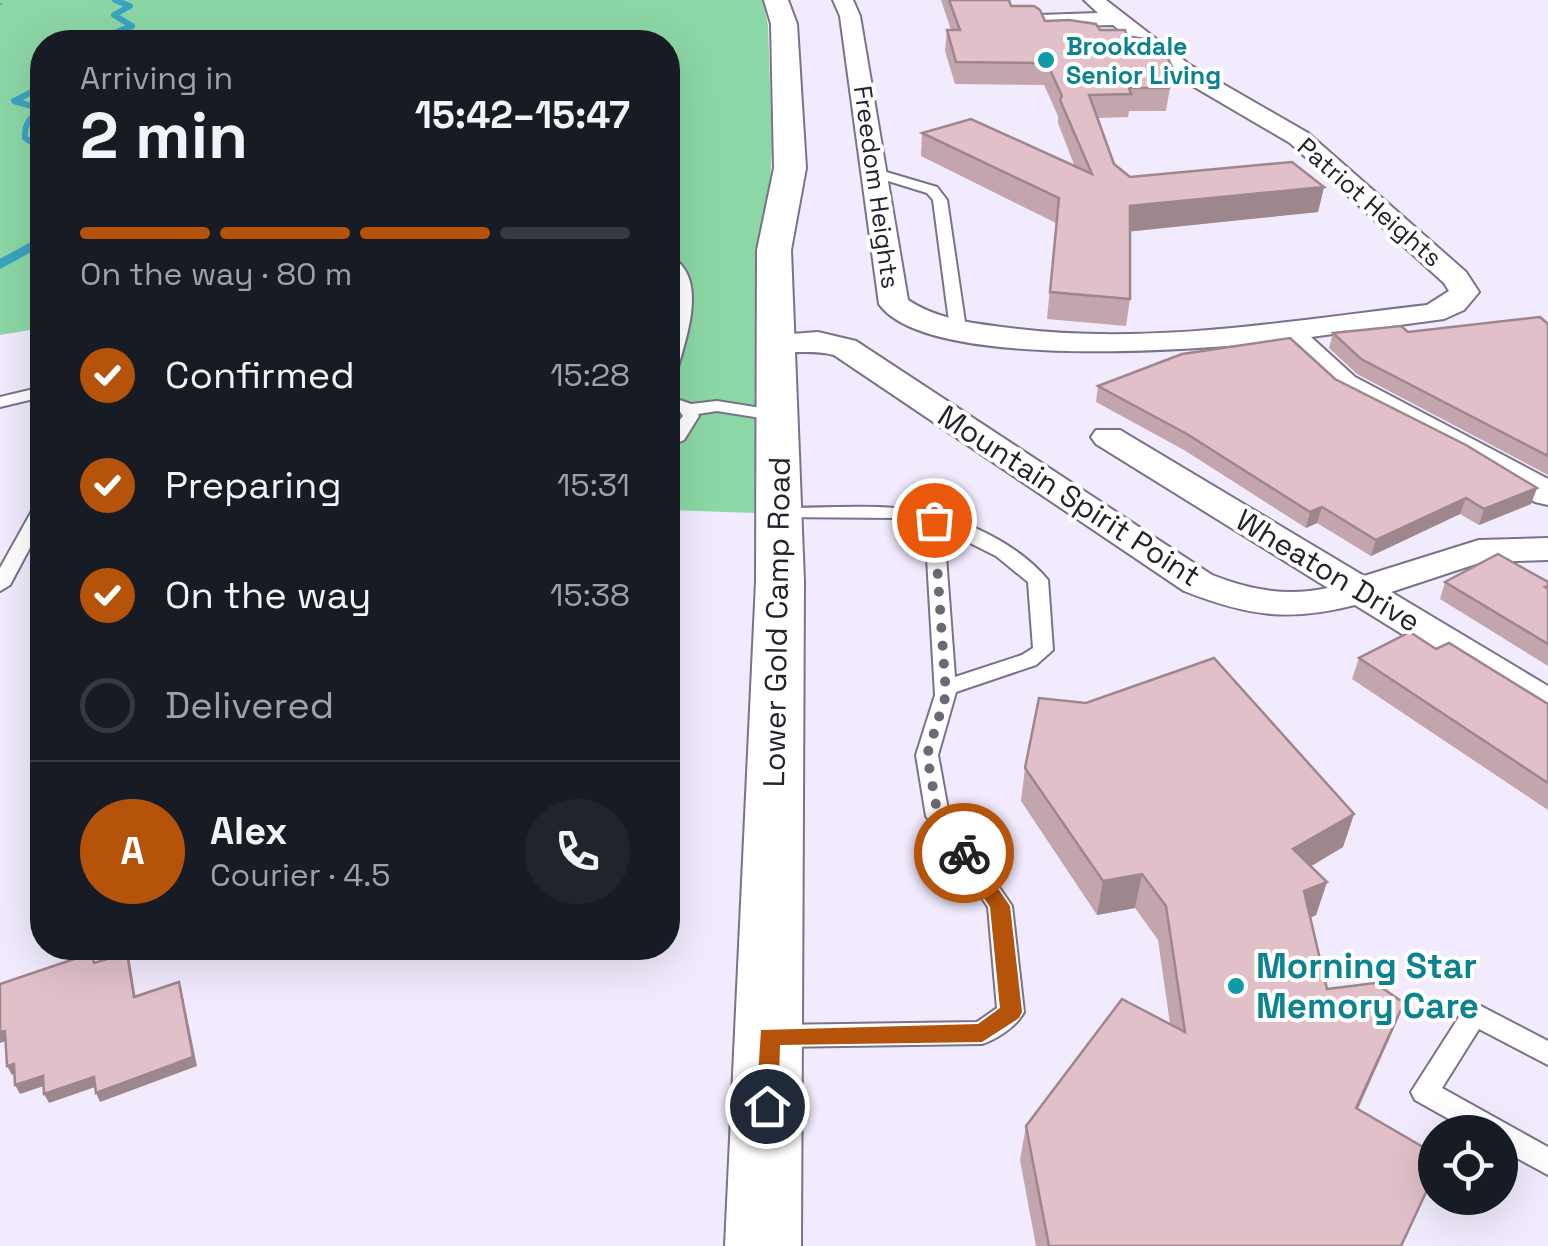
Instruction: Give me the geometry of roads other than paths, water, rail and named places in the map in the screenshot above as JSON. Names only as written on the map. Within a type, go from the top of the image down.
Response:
[{"type":"street","name":"Lower Gold Camp Road","points":[[764,1246],[780,513],[774,250],[790,168],[784,24],[776,0]]},
{"type":"street","name":"Freedom Heights","points":[[844,0],[876,173],[894,304],[910,318],[1010,339],[1087,344],[1155,343],[1271,330]]},
{"type":"street","name":"Patriot Heights","points":[[1094,0],[1182,70],[1299,138],[1456,278],[1464,292],[1454,304],[1433,312],[1271,330]]},
{"type":"street","points":[[1038,20],[1117,19]]},
{"type":"street","points":[[1271,330],[1344,384],[1488,458],[1548,494]]},
{"type":"street","name":"Mountain Spirit Point","points":[[776,342],[818,341],[845,348],[1198,583],[1224,596],[1293,607],[1364,592],[1480,550],[1548,549]]},
{"type":"street","name":"Wheaton Drive","points":[[1108,438],[1548,705]]},
{"type":"lane","points":[[876,173],[932,190],[940,200],[958,329]]},
{"type":"lane","points":[[680,274],[684,312],[680,328]]},
{"type":"lane","points":[[0,402],[30,395]]},
{"type":"lane","points":[[687,410],[717,406],[780,416]]},
{"type":"lane","points":[[680,407],[692,416],[680,433]]},
{"type":"lane","points":[[780,513],[899,513],[934,520],[970,532],[1017,559],[1038,580],[1043,650],[1029,660],[945,688]]},
{"type":"lane","points":[[769,1036],[982,1033],[1011,1012],[1000,906],[938,816],[927,755],[945,688],[934,520]]},
{"type":"lane","points":[[0,585],[30,531]]},
{"type":"lane","points":[[1465,1115],[1425,1092],[1475,1014],[1548,1054]]},
{"type":"lane","points":[[1518,1145],[1548,1162]]},
{"type":"waterway","points":[[115,0],[130,6],[114,15],[132,26],[122,30]]},
{"type":"waterway","points":[[30,93],[14,101],[30,106]]},
{"type":"waterway","points":[[30,121],[25,133],[30,141]]},
{"type":"waterway","points":[[0,264],[30,248]]},
{"type":"place","name":"Brookdale Senior Living","points":[[1046,60]]},
{"type":"place","name":"Morning Star Memory Care","points":[[1236,986]]}]
